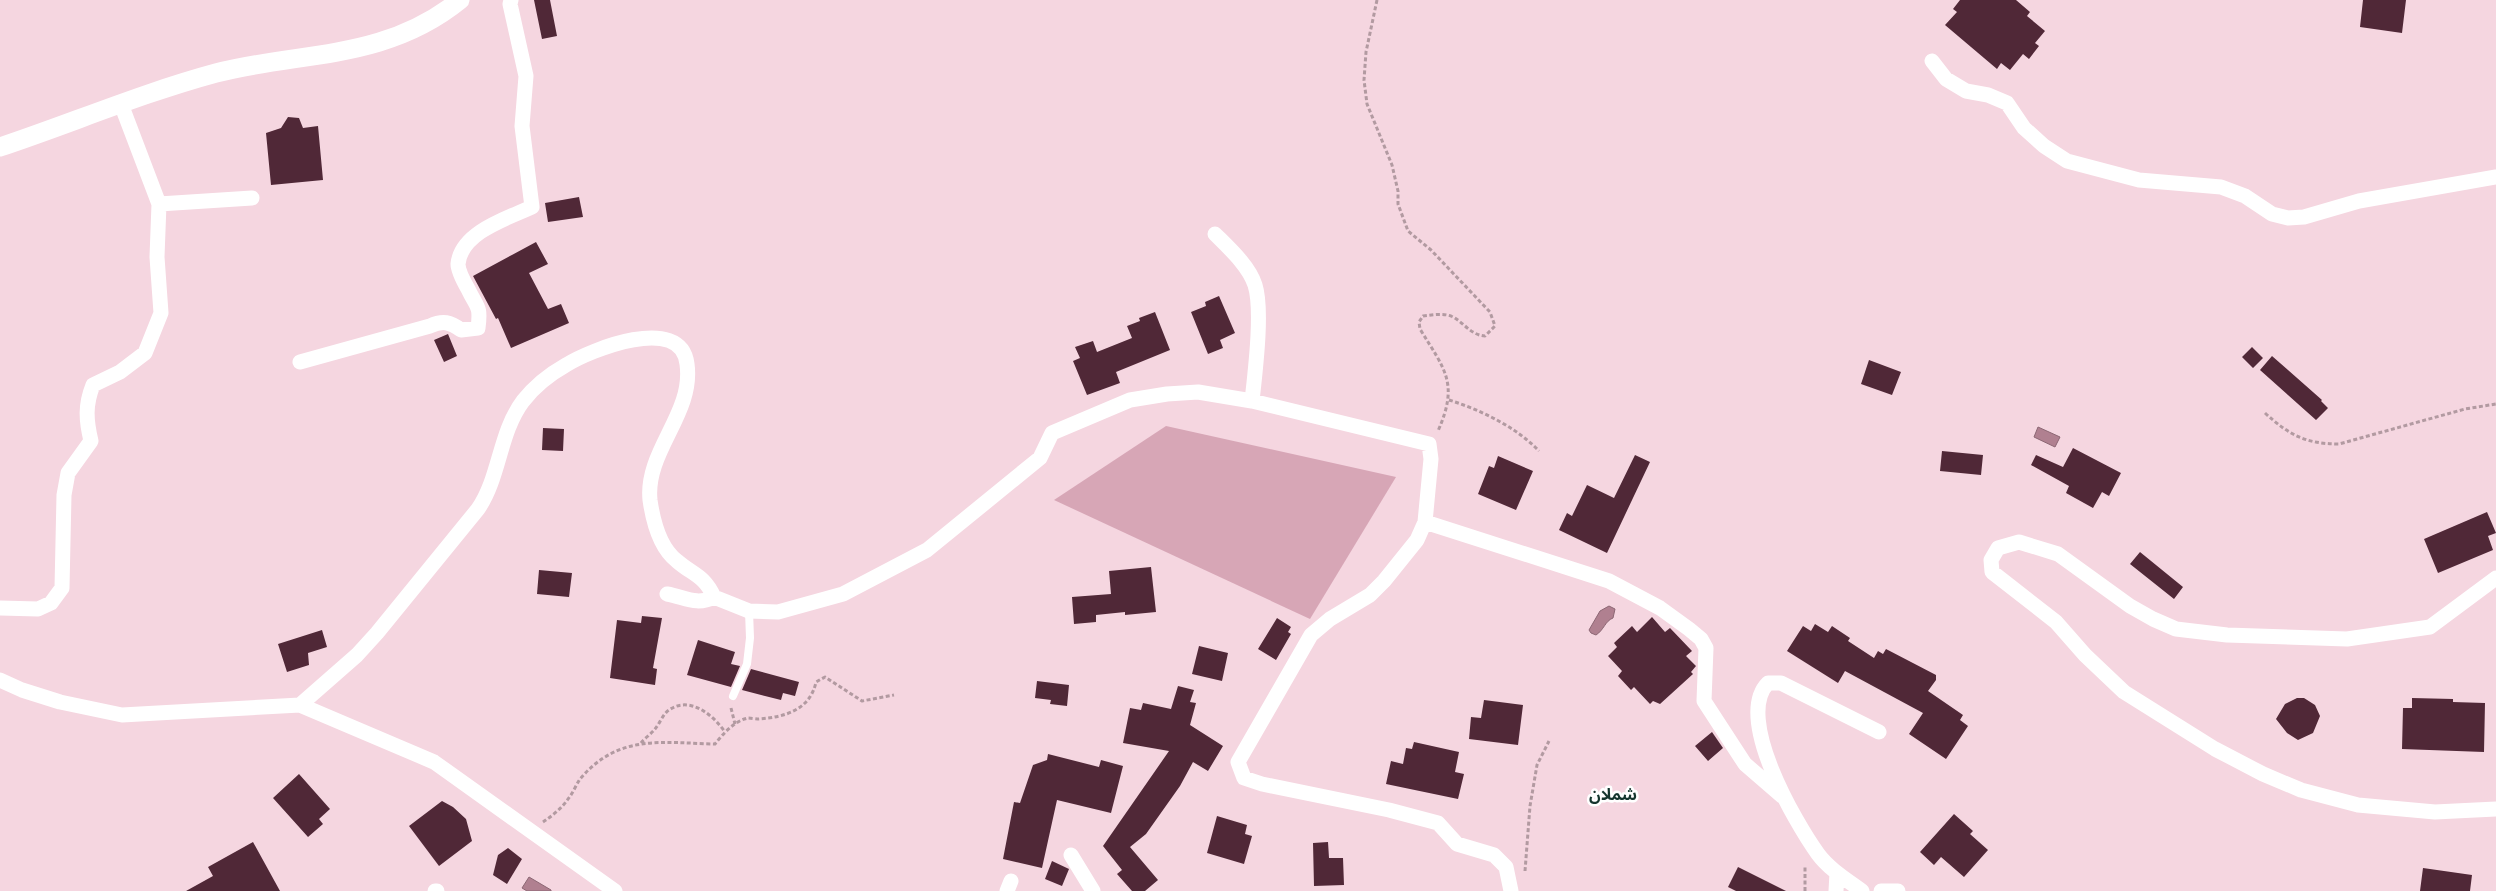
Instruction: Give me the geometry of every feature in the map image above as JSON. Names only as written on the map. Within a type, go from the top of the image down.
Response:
[{"type":"street","points":[[0,147],[121,104],[218,73],[363,48],[418,25],[460,0]]},
{"type":"street","points":[[300,362],[430,326],[438,322],[451,322],[461,330],[478,328],[480,310],[458,266],[461,253],[472,238],[532,207],[522,126],[526,76],[510,4],[511,0]]},
{"type":"street","points":[[1932,61],[1946,79],[1966,91],[1988,95],[2007,104],[2024,128],[2044,146],[2066,161],[2139,180],[2221,187],[2245,196],[2272,214],[2288,218],[2304,217],[2359,200],[2496,177]]},
{"type":"street","points":[[0,608],[38,609],[51,603],[62,588],[64,495],[68,473],[91,441],[86,419],[87,400],[93,384],[120,372],[145,353],[160,313],[157,257],[159,204],[121,104]]},
{"type":"street","points":[[159,204],[252,198]]},
{"type":"street","points":[[1215,234],[1234,253],[1255,284],[1258,303],[1252,401]]},
{"type":"street","points":[[300,705],[356,655],[377,633],[478,509],[486,497],[498,455],[521,403],[534,388],[566,364],[618,344],[643,337],[664,339],[672,341],[682,351],[687,361],[688,377],[679,415],[657,460],[650,482],[650,500],[659,535],[666,550],[677,562],[699,575],[708,585],[714,597],[748,611],[778,612],[843,594],[927,550],[1040,458],[1052,433],[1130,400],[1167,394],[1198,392],[1252,401],[1430,444],[1431,459],[1425,522],[1417,540],[1384,581],[1370,595],[1330,619],[1311,636],[1238,762],[1244,778],[1262,784],[1389,810],[1438,823],[1457,844],[1494,855],[1506,867],[1510,886]]},
{"type":"street","points":[[1425,522],[1609,582],[1660,608],[1690,628],[1701,639],[1706,648],[1704,701],[1745,764],[1782,796]]},
{"type":"street","points":[[2496,578],[2430,627],[2347,639],[2227,635],[2176,629],[2153,619],[2130,606],[2058,554],[2019,542],[1998,548],[1991,560],[1992,572],[1997,577],[2056,622],[2085,655],[2124,692],[2215,750],[2263,774],[2301,790],[2358,805],[2435,812],[2496,808]]},
{"type":"street","points":[[667,594],[693,602],[704,602],[714,597]]},
{"type":"street","points":[[0,680],[22,690],[60,702],[122,714],[300,705],[434,762],[615,891]]},
{"type":"street","points":[[1862,891],[1819,855],[1782,796],[1761,736],[1758,714],[1762,689],[1768,682],[1781,683],[1879,732]]},
{"type":"street","points":[[1071,855],[1093,891]]},
{"type":"street","points":[[1836,891],[1837,872]]},
{"type":"street","points":[[1882,891],[1898,891]]},
{"type":"lane","points":[[733,696],[747,664],[750,638],[748,611]]},
{"type":"path","points":[[1377,0],[1366,52],[1364,80],[1366,104],[1392,165],[1398,191],[1398,204],[1408,231],[1431,250],[1490,312],[1495,326],[1485,336],[1476,335],[1452,316],[1440,314],[1423,316],[1418,322],[1450,383],[1449,400],[1439,430],[1430,444]]},
{"type":"path","points":[[1449,400],[1469,406],[1526,437],[1539,451]]},
{"type":"path","points":[[2265,413],[2279,425],[2303,440],[2322,444],[2339,444],[2441,415],[2496,404]]},
{"type":"path","points":[[531,831],[553,815],[568,799],[580,780],[596,764],[613,754],[640,743],[658,741],[715,744],[725,732],[747,718],[790,714],[804,705],[814,690],[816,682],[825,676],[862,702],[894,695]]},
{"type":"path","points":[[640,743],[656,728],[668,710],[678,706],[694,707],[706,711],[717,720],[725,732]]},
{"type":"path","points":[[1510,886],[1525,872],[1530,806],[1536,773],[1549,740]]},
{"type":"path","points":[[1805,891],[1804,867],[1807,860],[1819,855]]},
{"type":"shaded area","points":[[1166,426],[1396,477],[1310,619],[1054,500]]},
{"type":"shaded area","points":[[2038,427],[2060,437],[2055,447],[2034,437]]},
{"type":"shaded area","points":[[1609,606],[1615,609],[1613,618],[1596,635],[1591,633],[1589,630],[1600,611]]},
{"type":"shaded area","points":[[529,877],[551,891],[527,891],[522,888]]},
{"type":"building","points":[[534,0],[550,0],[557,36],[542,39]]},
{"type":"building","points":[[1960,0],[2016,0],[2030,12],[2027,16],[2045,31],[2035,43],[2039,46],[2029,59],[2023,54],[2010,70],[2001,63],[1997,69],[1945,25],[1957,12],[1953,9]]},
{"type":"building","points":[[2363,0],[2406,0],[2402,33],[2360,27]]},
{"type":"building","points":[[288,117],[299,118],[303,128],[318,126],[323,180],[271,185],[266,133],[281,128]]},
{"type":"building","points":[[579,197],[583,217],[548,222],[545,203]]},
{"type":"building","points":[[536,242],[548,264],[529,273],[548,309],[561,304],[569,323],[511,348],[498,318],[496,319],[473,276]]},
{"type":"building","points":[[1219,296],[1235,333],[1220,340],[1223,348],[1208,354],[1191,312],[1206,306],[1205,302]]},
{"type":"building","points":[[1155,312],[1170,350],[1116,372],[1120,383],[1087,395],[1073,361],[1080,358],[1075,347],[1093,341],[1097,352],[1132,338],[1127,326],[1140,321],[1139,318]]},
{"type":"building","points":[[448,334],[457,356],[444,362],[434,340]]},
{"type":"building","points":[[2252,347],[2263,358],[2253,368],[2242,357]]},
{"type":"building","points":[[2272,356],[2322,400],[2328,408],[2316,420],[2260,370]]},
{"type":"building","points":[[1869,360],[1901,372],[1892,395],[1861,384]]},
{"type":"building","points":[[543,428],[564,429],[563,451],[542,450]]},
{"type":"building","points":[[2073,448],[2121,473],[2109,496],[2102,492],[2093,508],[2066,493],[2069,486],[2031,465],[2036,455],[2063,467]]},
{"type":"building","points":[[1942,451],[1983,455],[1981,475],[1940,471]]},
{"type":"building","points":[[1635,455],[1650,462],[1607,553],[1559,530],[1567,513],[1572,516],[1587,485],[1614,498]]},
{"type":"building","points":[[1498,456],[1533,471],[1516,510],[1478,494],[1489,466],[1494,468]]},
{"type":"building","points":[[2487,512],[2496,533],[2488,536],[2493,550],[2438,573],[2424,539]]},
{"type":"building","points":[[2140,552],[2183,587],[2174,599],[2130,564]]},
{"type":"building","points":[[1151,567],[1156,612],[1125,615],[1125,612],[1096,615],[1096,622],[1074,624],[1072,597],[1111,594],[1109,571]]},
{"type":"building","points":[[539,570],[572,573],[569,597],[537,594]]},
{"type":"building","points":[[642,616],[662,618],[653,668],[657,669],[655,685],[610,678],[617,620],[641,623]]},
{"type":"building","points":[[1652,617],[1665,632],[1670,628],[1692,651],[1686,656],[1696,666],[1691,672],[1693,674],[1660,704],[1653,701],[1650,704],[1634,687],[1631,690],[1618,676],[1622,671],[1608,656],[1617,647],[1614,643],[1632,626],[1637,632]]},
{"type":"building","points":[[1277,618],[1291,627],[1288,632],[1291,634],[1276,660],[1258,649]]},
{"type":"building","points":[[1815,624],[1828,632],[1832,626],[1850,638],[1848,641],[1874,658],[1878,651],[1883,654],[1886,649],[1936,675],[1936,680],[1928,691],[1963,715],[1960,720],[1968,726],[1946,759],[1909,734],[1923,713],[1845,671],[1838,683],[1787,651],[1803,626],[1811,631]]},
{"type":"building","points":[[322,630],[327,647],[308,653],[309,665],[287,672],[278,644]]},
{"type":"building","points":[[698,640],[735,652],[731,664],[740,666],[731,687],[687,675]]},
{"type":"building","points":[[1199,646],[1228,653],[1222,681],[1192,674]]},
{"type":"building","points":[[751,669],[799,682],[795,696],[783,693],[781,700],[742,690]]},
{"type":"building","points":[[1037,681],[1069,685],[1067,706],[1050,704],[1051,700],[1035,698]]},
{"type":"building","points":[[1178,686],[1194,690],[1190,702],[1196,703],[1190,725],[1223,746],[1208,771],[1193,762],[1180,786],[1146,834],[1130,847],[1158,880],[1145,891],[1132,891],[1117,874],[1122,870],[1103,846],[1169,751],[1123,743],[1130,708],[1141,710],[1143,703],[1171,709]]},
{"type":"building","points":[[2297,698],[2304,698],[2315,705],[2320,716],[2313,733],[2298,740],[2287,733],[2276,719],[2285,704]]},
{"type":"building","points":[[2412,698],[2453,699],[2453,702],[2485,703],[2484,752],[2402,749],[2403,708],[2412,708]]},
{"type":"building","points":[[1484,700],[1523,705],[1518,745],[1469,739],[1471,717],[1481,718]]},
{"type":"building","points":[[1712,732],[1723,748],[1708,761],[1695,746]]},
{"type":"building","points":[[1414,742],[1459,752],[1455,772],[1464,774],[1458,799],[1386,784],[1391,761],[1403,764],[1406,748],[1412,749]]},
{"type":"building","points":[[1048,754],[1099,767],[1101,760],[1123,766],[1111,813],[1057,800],[1042,868],[1003,859],[1014,802],[1020,803],[1033,765],[1047,760]]},
{"type":"building","points":[[299,774],[330,809],[319,819],[323,824],[308,837],[273,798]]},
{"type":"building","points":[[442,801],[453,807],[466,819],[472,841],[439,866],[409,826]]},
{"type":"building","points":[[1954,814],[1973,831],[1970,834],[1988,850],[1964,877],[1941,857],[1934,865],[1920,852]]},
{"type":"building","points":[[1217,816],[1247,825],[1245,834],[1252,836],[1244,864],[1207,853]]},
{"type":"building","points":[[253,842],[280,891],[186,891],[213,876],[208,867]]},
{"type":"building","points":[[1328,842],[1329,858],[1343,858],[1344,885],[1314,886],[1313,843]]},
{"type":"building","points":[[508,848],[522,859],[507,884],[493,875],[498,855]]},
{"type":"building","points":[[1052,861],[1069,869],[1062,886],[1045,879]]},
{"type":"building","points":[[1738,867],[1786,891],[1736,891],[1728,887]]},
{"type":"building","points":[[2423,868],[2472,875],[2470,891],[2420,891]]},
{"type":"district","name":"شملان","points":[[1613,794]]}]
